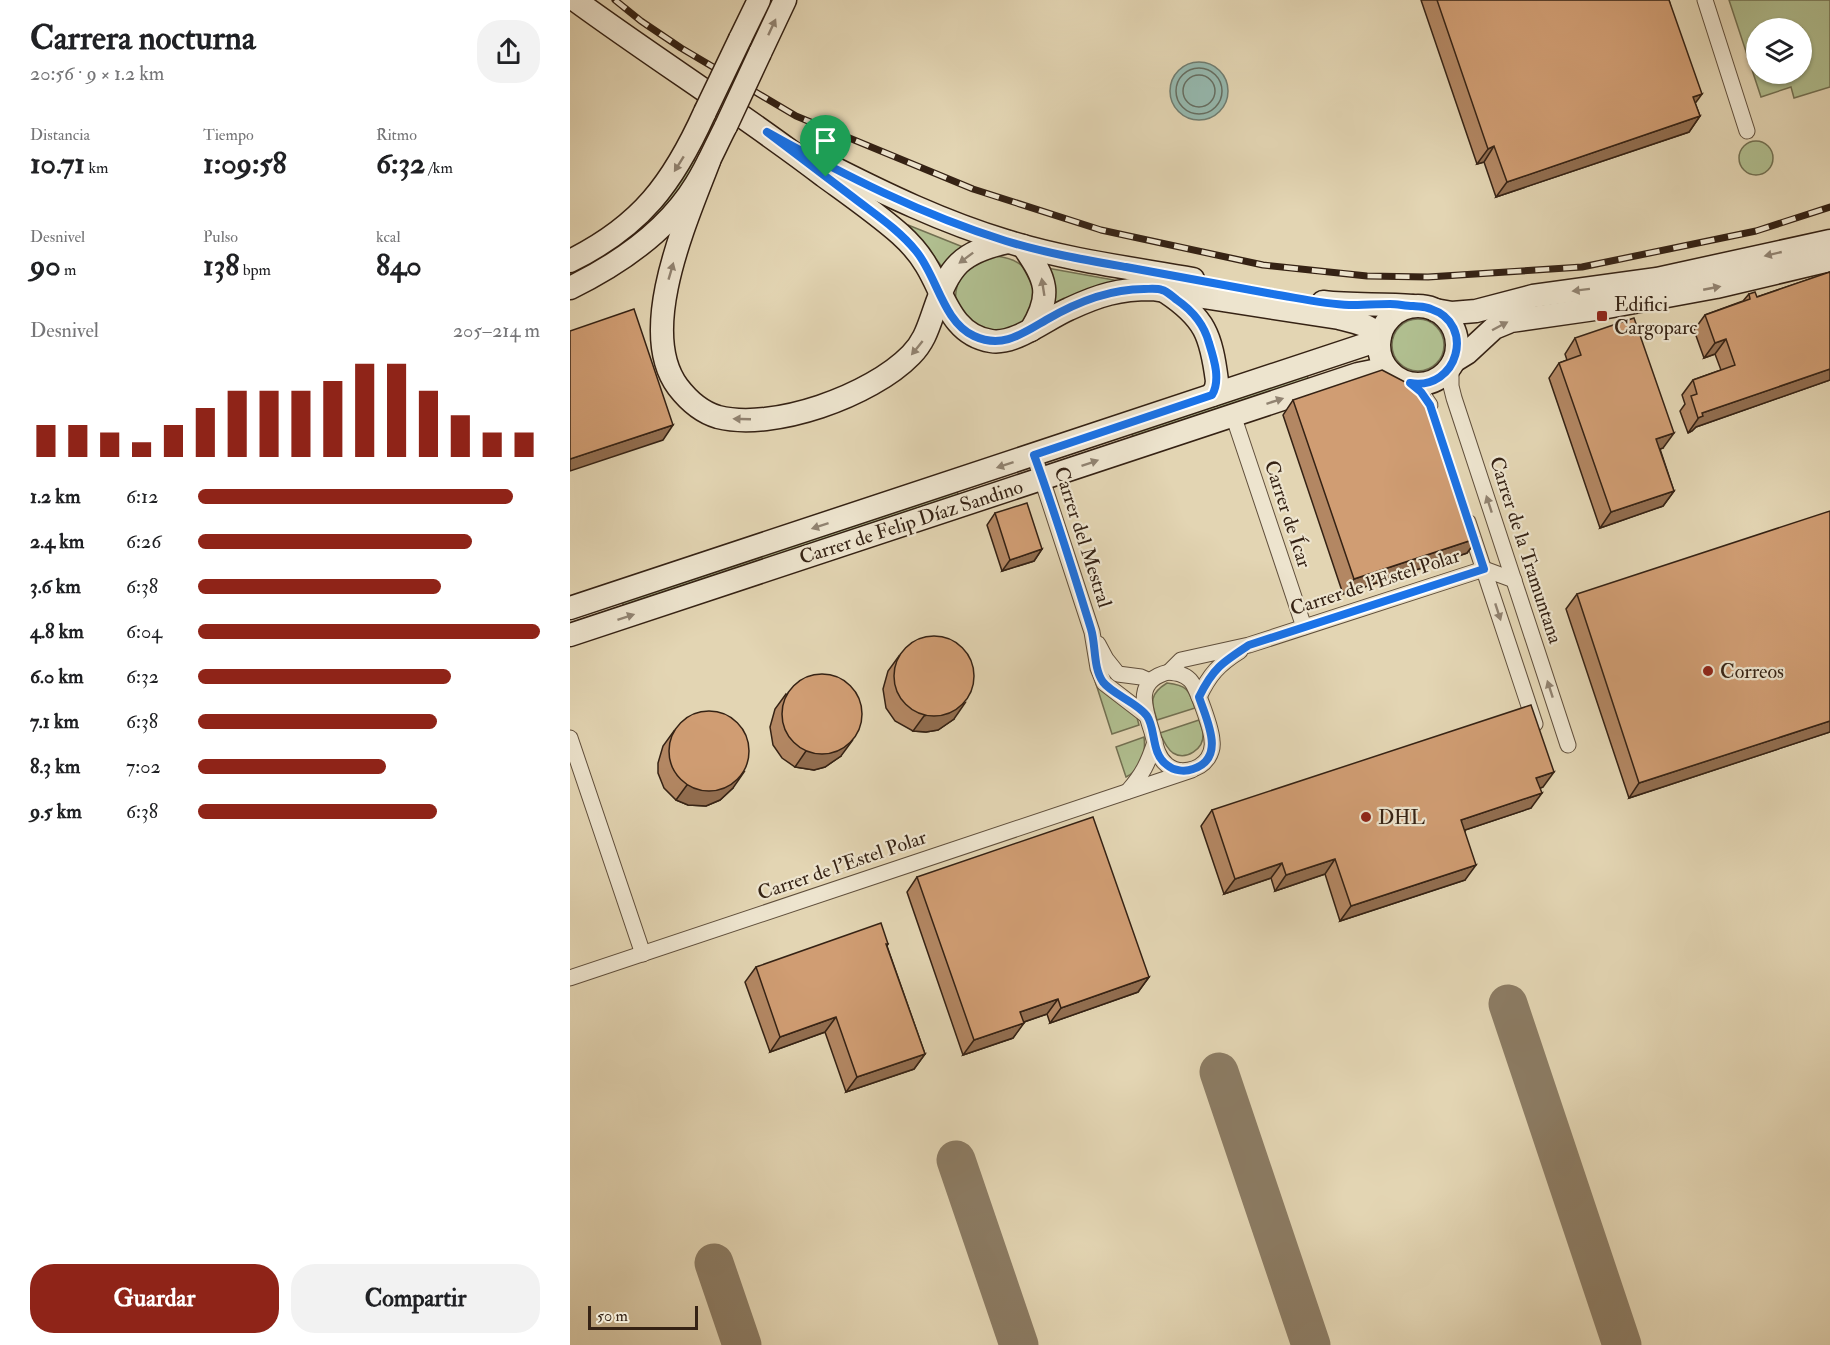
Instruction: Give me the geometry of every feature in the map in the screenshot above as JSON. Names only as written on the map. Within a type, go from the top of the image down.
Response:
[{"type":"main road","points":[[575,0],[654,57],[767,132],[899,234],[921,257],[957,323],[964,331],[974,336],[994,342],[1016,338],[1069,309],[1110,292],[1129,289],[1162,290],[1339,318],[1371,327],[1380,338]]},
{"type":"main road","points":[[570,261],[623,228],[656,198],[682,160],[759,0]]},
{"type":"main road","points":[[570,288],[613,266],[654,234],[684,202],[709,161],[785,0]]},
{"type":"main road","points":[[767,132],[934,217],[1016,244],[1092,261],[1351,305],[1391,304],[1452,312],[1476,311],[1533,296],[1657,279],[1830,241]]},
{"type":"main road","points":[[709,161],[669,278],[662,314],[662,329],[665,356],[674,382],[683,394],[705,412],[716,416],[736,420],[776,417],[837,401],[865,388],[898,367],[920,345],[927,333],[940,294],[951,273],[965,257],[981,249],[1016,244]]},
{"type":"main road","points":[[1016,244],[1040,273],[1045,293],[1042,311],[1031,330]]},
{"type":"main road","points":[[1412,306],[1390,318],[1383,327],[1380,338],[1380,355],[1383,362],[1400,378],[1417,384],[1433,381],[1445,373],[1453,363],[1494,328],[1511,321],[1602,308],[1716,287],[1830,260]]},
{"type":"main road","points":[[1162,290],[1189,308],[1198,318],[1206,333],[1217,381],[1212,395]]},
{"type":"main road","points":[[1435,310],[1447,319],[1454,330],[1457,346],[1453,363]]},
{"type":"main road","name":"Carrer de Felip Díaz Sandino","points":[[570,608],[1380,338]]},
{"type":"main road","name":"Carrer de Felip Díaz Sandino","points":[[570,635],[1358,374],[1373,371],[1400,378]]},
{"type":"street","points":[[1705,0],[1747,131]]},
{"type":"street","name":"Carrer de la Tramuntana","points":[[1453,363],[1451,386],[1454,399],[1568,745]]},
{"type":"street","points":[[1400,378],[1417,388],[1426,398],[1436,423]]},
{"type":"street","name":"Carrer de Ícar","points":[[1233,415],[1304,627]]},
{"type":"street","name":"Carrer del Mestral","points":[[1034,455],[1092,632],[1098,668],[1104,683],[1147,716]]},
{"type":"street","points":[[1463,505],[1541,742]]},
{"type":"street","name":"Carrer de l'Estel Polar","points":[[1169,672],[1181,660],[1249,645],[1484,569],[1514,580]]},
{"type":"street","name":"Carrer del Mestral","points":[[1092,632],[1106,659],[1118,674],[1141,677],[1150,681]]},
{"type":"street","name":"Carrer de l'Estel Polar","points":[[1199,697],[1221,663],[1249,645]]},
{"type":"street","points":[[1169,672],[1189,679],[1195,687],[1213,738],[1208,758],[1201,766],[1192,770],[1179,770],[1167,765],[1159,756],[1143,702],[1144,691],[1150,681],[1169,672]]},
{"type":"street","points":[[570,738],[643,954]]},
{"type":"street","points":[[1128,790],[1148,764],[1155,742]]},
{"type":"street","name":"Carrer de l'Estel Polar","points":[[570,978],[1192,770]]},
{"type":"green space","points":[[1729,0],[1830,0],[1830,87],[1794,98],[1791,87],[1761,97],[1757,84],[1812,84],[1812,18],[1746,18],[1746,52]]},
{"type":"green space","points":[[1756,141],[1768,146],[1773,158],[1768,170],[1756,175],[1744,170],[1739,158],[1744,146]]},
{"type":"green space","points":[[692,159],[701,163],[649,231],[570,278],[570,267]]},
{"type":"green space","points":[[908,225],[963,247],[942,267]]},
{"type":"green space","points":[[995,256],[1015,261],[1021,265],[1032,281],[1034,299],[1027,316],[1013,329],[985,333],[960,310],[957,305],[956,292],[960,278],[967,267]]},
{"type":"green space","points":[[1047,268],[1125,282],[1053,306]]},
{"type":"green space","points":[[1418,319],[1432,323],[1440,331],[1444,345],[1440,359],[1432,367],[1418,371],[1404,367],[1396,359],[1392,345],[1396,331],[1404,323]]},
{"type":"green space","points":[[1306,373],[1309,381],[1133,438],[1131,431]]},
{"type":"green space","points":[[956,489],[959,497],[624,608],[622,600]]},
{"type":"green space","points":[[1167,683],[1183,687],[1191,697],[1195,708],[1157,720],[1153,703],[1154,695]]},
{"type":"green space","points":[[1096,684],[1136,714],[1139,725],[1112,734]]},
{"type":"green space","points":[[1199,720],[1203,734],[1201,744],[1193,752],[1183,756],[1173,753],[1165,744],[1160,733]]},
{"type":"green space","points":[[1144,737],[1142,760],[1136,770],[1126,777],[1116,747]]},
{"type":"water","points":[[1193,62],[1205,62],[1215,66],[1224,75],[1228,97],[1220,112],[1205,120],[1193,120],[1183,116],[1174,107],[1170,97],[1170,85],[1174,75],[1183,66]]},
{"type":"building","points":[[1437,0],[1669,0],[1702,94],[1693,97],[1700,116],[1507,182],[1494,146],[1488,149]]},
{"type":"building","points":[[1830,272],[1830,369],[1702,413],[1703,416],[1698,418],[1691,396],[1697,394],[1693,380],[1735,365],[1726,339],[1715,343],[1705,315],[1750,299],[1749,294],[1755,292],[1757,297]]},
{"type":"building","points":[[634,309],[673,425],[570,459],[570,331]]},
{"type":"building","points":[[1634,318],[1674,433],[1656,439],[1674,491],[1611,512],[1559,363],[1581,355],[1575,338]]},
{"type":"building","points":[[1382,370],[1430,395],[1478,538],[1354,579],[1293,400]]},
{"type":"building","points":[[1027,503],[1042,549],[1010,560],[995,513]]},
{"type":"building","name":"Correos","points":[[1830,511],[1830,721],[1639,783],[1577,594]]},
{"type":"building","points":[[934,636],[949,639],[962,648],[971,661],[974,676],[971,691],[962,704],[949,713],[934,716],[919,713],[906,704],[897,691],[894,676],[897,661],[906,648],[919,639]]},
{"type":"building","points":[[822,674],[837,677],[850,686],[859,699],[862,714],[859,729],[850,742],[837,751],[822,754],[807,751],[794,742],[785,729],[782,714],[785,699],[794,686],[807,677]]},
{"type":"building","name":"DHL","points":[[1531,705],[1554,772],[1536,778],[1542,793],[1461,820],[1476,865],[1351,906],[1335,859],[1286,875],[1282,863],[1235,879],[1212,810]]},
{"type":"building","points":[[709,711],[724,714],[737,723],[746,736],[749,751],[746,766],[737,779],[724,788],[709,791],[694,788],[681,779],[672,766],[669,751],[672,736],[681,723],[694,714]]},
{"type":"building","points":[[1093,817],[1149,977],[1061,1008],[1058,999],[1020,1012],[1024,1023],[974,1040],[917,877]]},
{"type":"building","points":[[881,923],[888,944],[886,944],[925,1054],[857,1077],[836,1017],[780,1037],[756,967]]},
{"type":"taxiway","points":[[1508,1004],[1622,1345]]},
{"type":"taxiway","points":[[1219,1072],[1311,1345]]},
{"type":"taxiway","points":[[956,1160],[1019,1345]]},
{"type":"taxiway","points":[[714,1263],[742,1345]]},
{"type":"railway","points":[[615,0],[681,48],[796,116],[973,189],[1101,230],[1263,265],[1367,276],[1428,277],[1582,267],[1756,231],[1830,207]]},
{"type":"place","name":"Edifici Cargoparc","points":[[1602,316]]},
{"type":"place","name":"Correos","points":[[1708,671]]},
{"type":"place","name":"DHL","points":[[1366,817]]},
{"type":"route","points":[[767,132],[811,157],[934,217],[1008,242],[1092,261],[1312,300],[1351,305],[1420,306],[1442,314],[1457,338],[1454,361],[1445,373],[1433,381],[1425,384],[1410,383],[1421,392],[1430,405],[1484,569],[1249,645],[1221,663],[1199,697],[1213,738],[1208,758],[1201,766],[1192,770],[1179,770],[1167,765],[1159,756],[1147,716],[1104,683],[1098,668],[1092,632],[1034,455],[1212,395],[1216,388],[1216,373],[1211,348],[1198,318],[1189,308],[1162,290],[1129,289],[1110,292],[1089,300],[1046,320],[1016,338],[994,342],[984,340],[964,331],[957,323],[927,266],[911,245],[885,221],[826,177],[767,132]]}]
